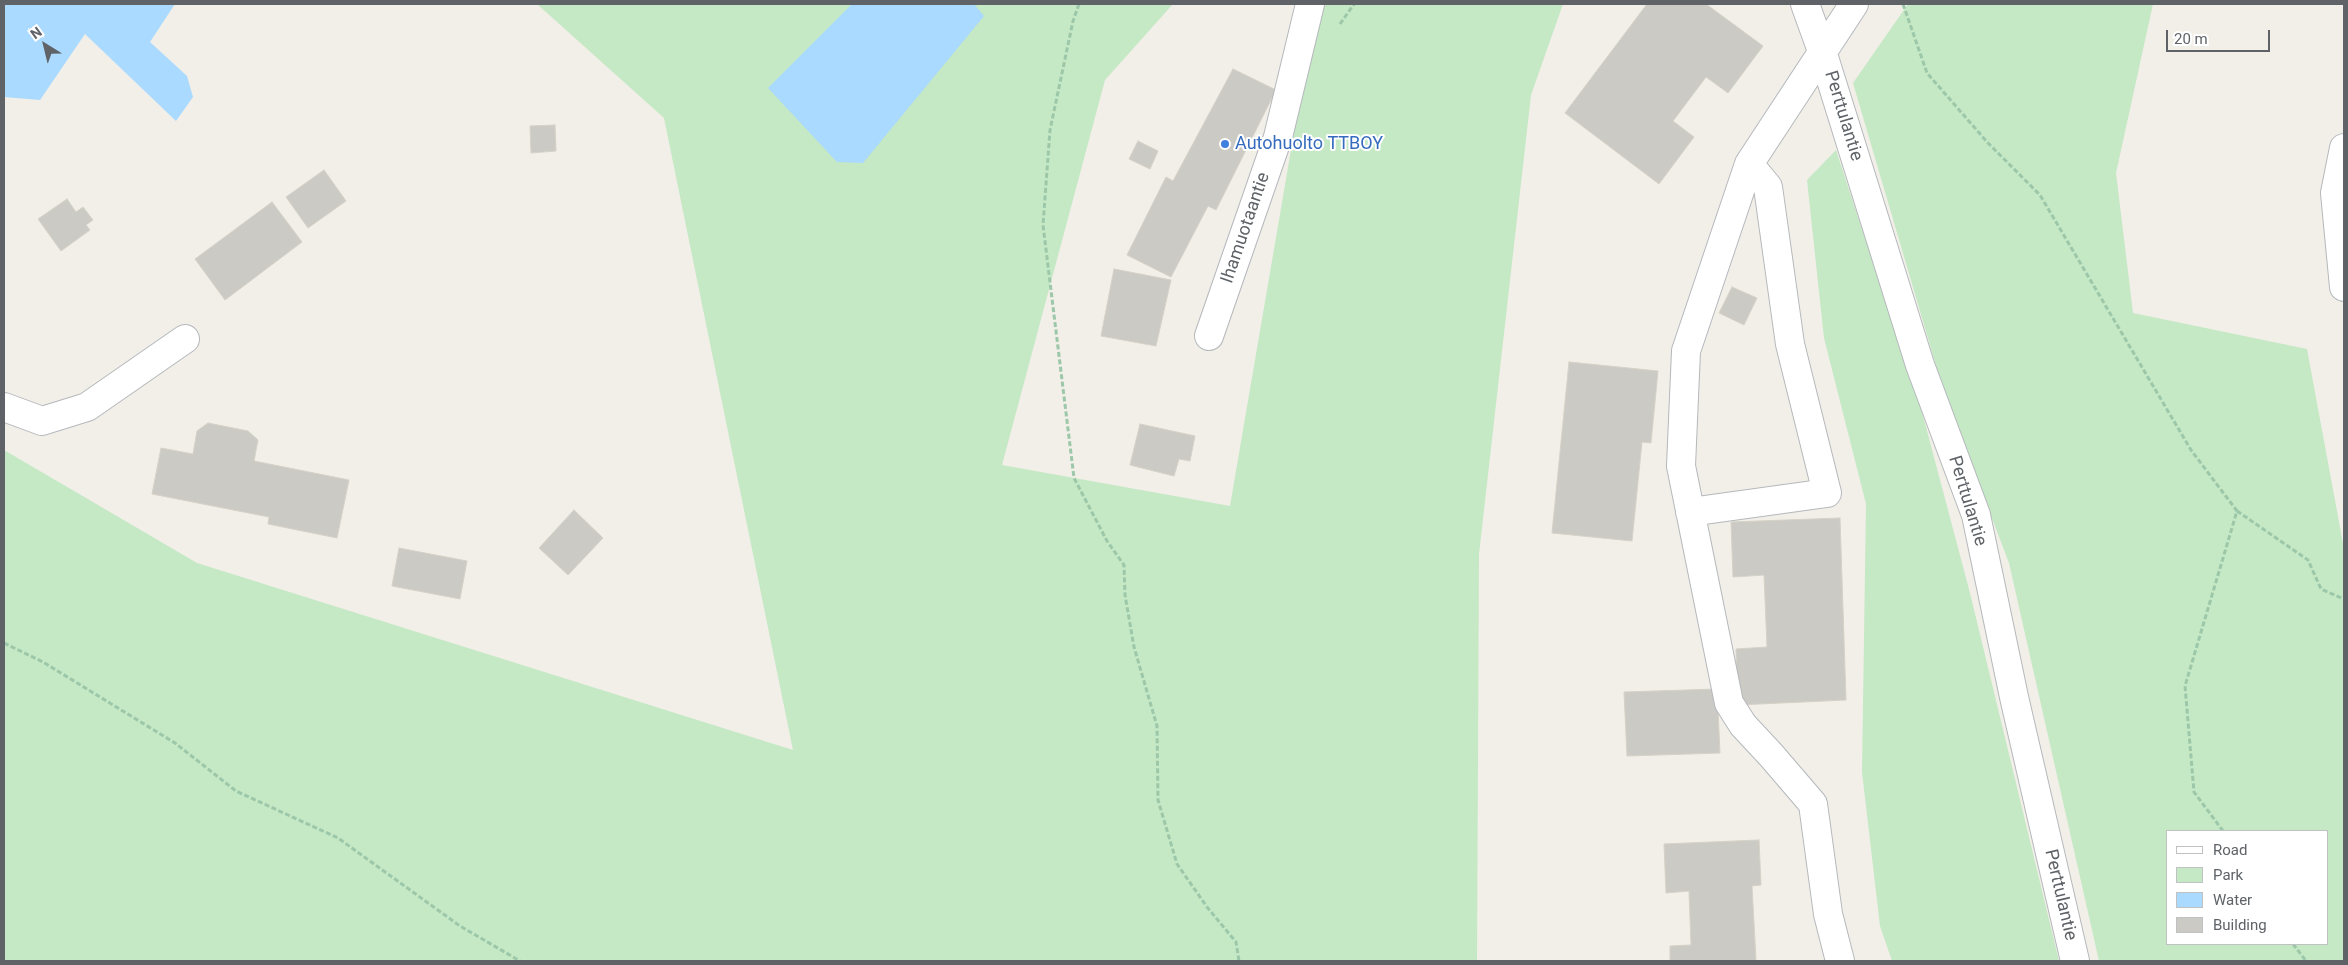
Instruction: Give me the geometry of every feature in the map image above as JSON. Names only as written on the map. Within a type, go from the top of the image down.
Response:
[{"type":"street","name":"Ihamuotaantie","points":[[1209,336],[1278,137],[1310,4]]},
{"type":"street","name":"Perttulantie","points":[[1805,4],[1822,51],[1920,365],[1976,515],[2014,697],[2075,961]]},
{"type":"street","points":[[1840,961],[1828,914],[1813,804],[1743,726],[1728,703],[1681,466],[1686,351],[1749,164],[1854,4]]},
{"type":"street","points":[[2344,148],[2335,193],[2344,286]]},
{"type":"street","points":[[1690,512],[1827,493],[1790,344],[1768,187],[1749,164]]},
{"type":"street","points":[[4,407],[42,421],[87,407],[185,339]]},
{"type":"path","points":[[1079,4],[1073,21],[1050,130],[1043,225],[1074,478],[1107,541],[1124,565],[1125,595],[1134,646],[1157,726],[1158,800],[1176,864],[1207,907],[1236,942],[1239,961]]},
{"type":"path","points":[[1903,4],[1927,73],[1988,143],[2040,195],[2191,450],[2237,511],[2308,560],[2321,589],[2344,600]]},
{"type":"path","points":[[2222,830],[2194,792],[2185,686],[2237,511]]},
{"type":"path","points":[[4,643],[43,662],[175,743],[236,791],[338,838],[460,926],[520,961]]},
{"type":"path","points":[[2294,945],[2306,961]]},
{"type":"green space","points":[[537,4],[1173,4],[1105,80],[1002,465],[1230,506],[1316,4],[1563,4],[1531,95],[1479,554],[1477,961],[4,961],[4,450],[197,563],[793,750],[664,118]]},
{"type":"green space","points":[[1908,4],[2153,4],[2116,173],[2133,313],[2307,349],[2344,549],[2344,961],[2099,961],[2009,563],[1942,386],[1853,83]]},
{"type":"green space","points":[[1836,150],[1922,412],[1970,593],[2059,961],[1892,961],[1880,926],[1862,772],[1866,504],[1824,338],[1807,180]]},
{"type":"water","points":[[4,4],[175,4],[150,42],[187,76],[193,97],[176,121],[85,34],[40,100],[4,97]]},
{"type":"water","points":[[852,4],[974,4],[984,16],[863,163],[837,162],[768,88]]},
{"type":"building","points":[[1647,4],[1706,4],[1763,46],[1728,93],[1706,77],[1673,121],[1694,137],[1659,184],[1565,113]]},
{"type":"building","points":[[1233,69],[1276,90],[1216,210],[1208,206],[1171,277],[1127,255],[1166,177],[1173,181]]},
{"type":"building","points":[[555,125],[556,151],[531,153],[530,126]]},
{"type":"building","points":[[1138,141],[1158,151],[1150,169],[1129,159]]},
{"type":"building","points":[[324,170],[346,201],[308,228],[286,197]]},
{"type":"building","points":[[67,199],[76,212],[83,207],[93,220],[86,225],[90,230],[61,251],[38,219]]},
{"type":"building","points":[[272,202],[302,242],[225,300],[195,259]]},
{"type":"building","points":[[1114,269],[1171,280],[1156,346],[1101,336]]},
{"type":"building","points":[[1732,287],[1757,298],[1744,325],[1719,313]]},
{"type":"building","points":[[1569,362],[1658,371],[1651,443],[1642,442],[1632,541],[1552,533]]},
{"type":"building","points":[[208,423],[248,431],[258,440],[254,461],[349,480],[337,538],[268,524],[269,517],[152,494],[161,448],[193,454],[197,431]]},
{"type":"building","points":[[1140,424],[1195,436],[1190,461],[1179,459],[1174,476],[1130,465]]},
{"type":"building","points":[[574,510],[603,538],[568,575],[539,548]]},
{"type":"building","points":[[1840,518],[1846,700],[1738,705],[1736,649],[1767,647],[1764,575],[1733,577],[1731,522]]},
{"type":"building","points":[[399,548],[467,561],[460,599],[392,586]]},
{"type":"building","points":[[1717,689],[1720,753],[1627,756],[1624,692]]},
{"type":"building","points":[[1759,840],[1761,885],[1752,886],[1756,961],[1670,961],[1670,946],[1691,945],[1689,891],[1666,893],[1664,844]]},
{"type":"place","name":"Autohuolto TTBOY","points":[[1225,144]]}]
